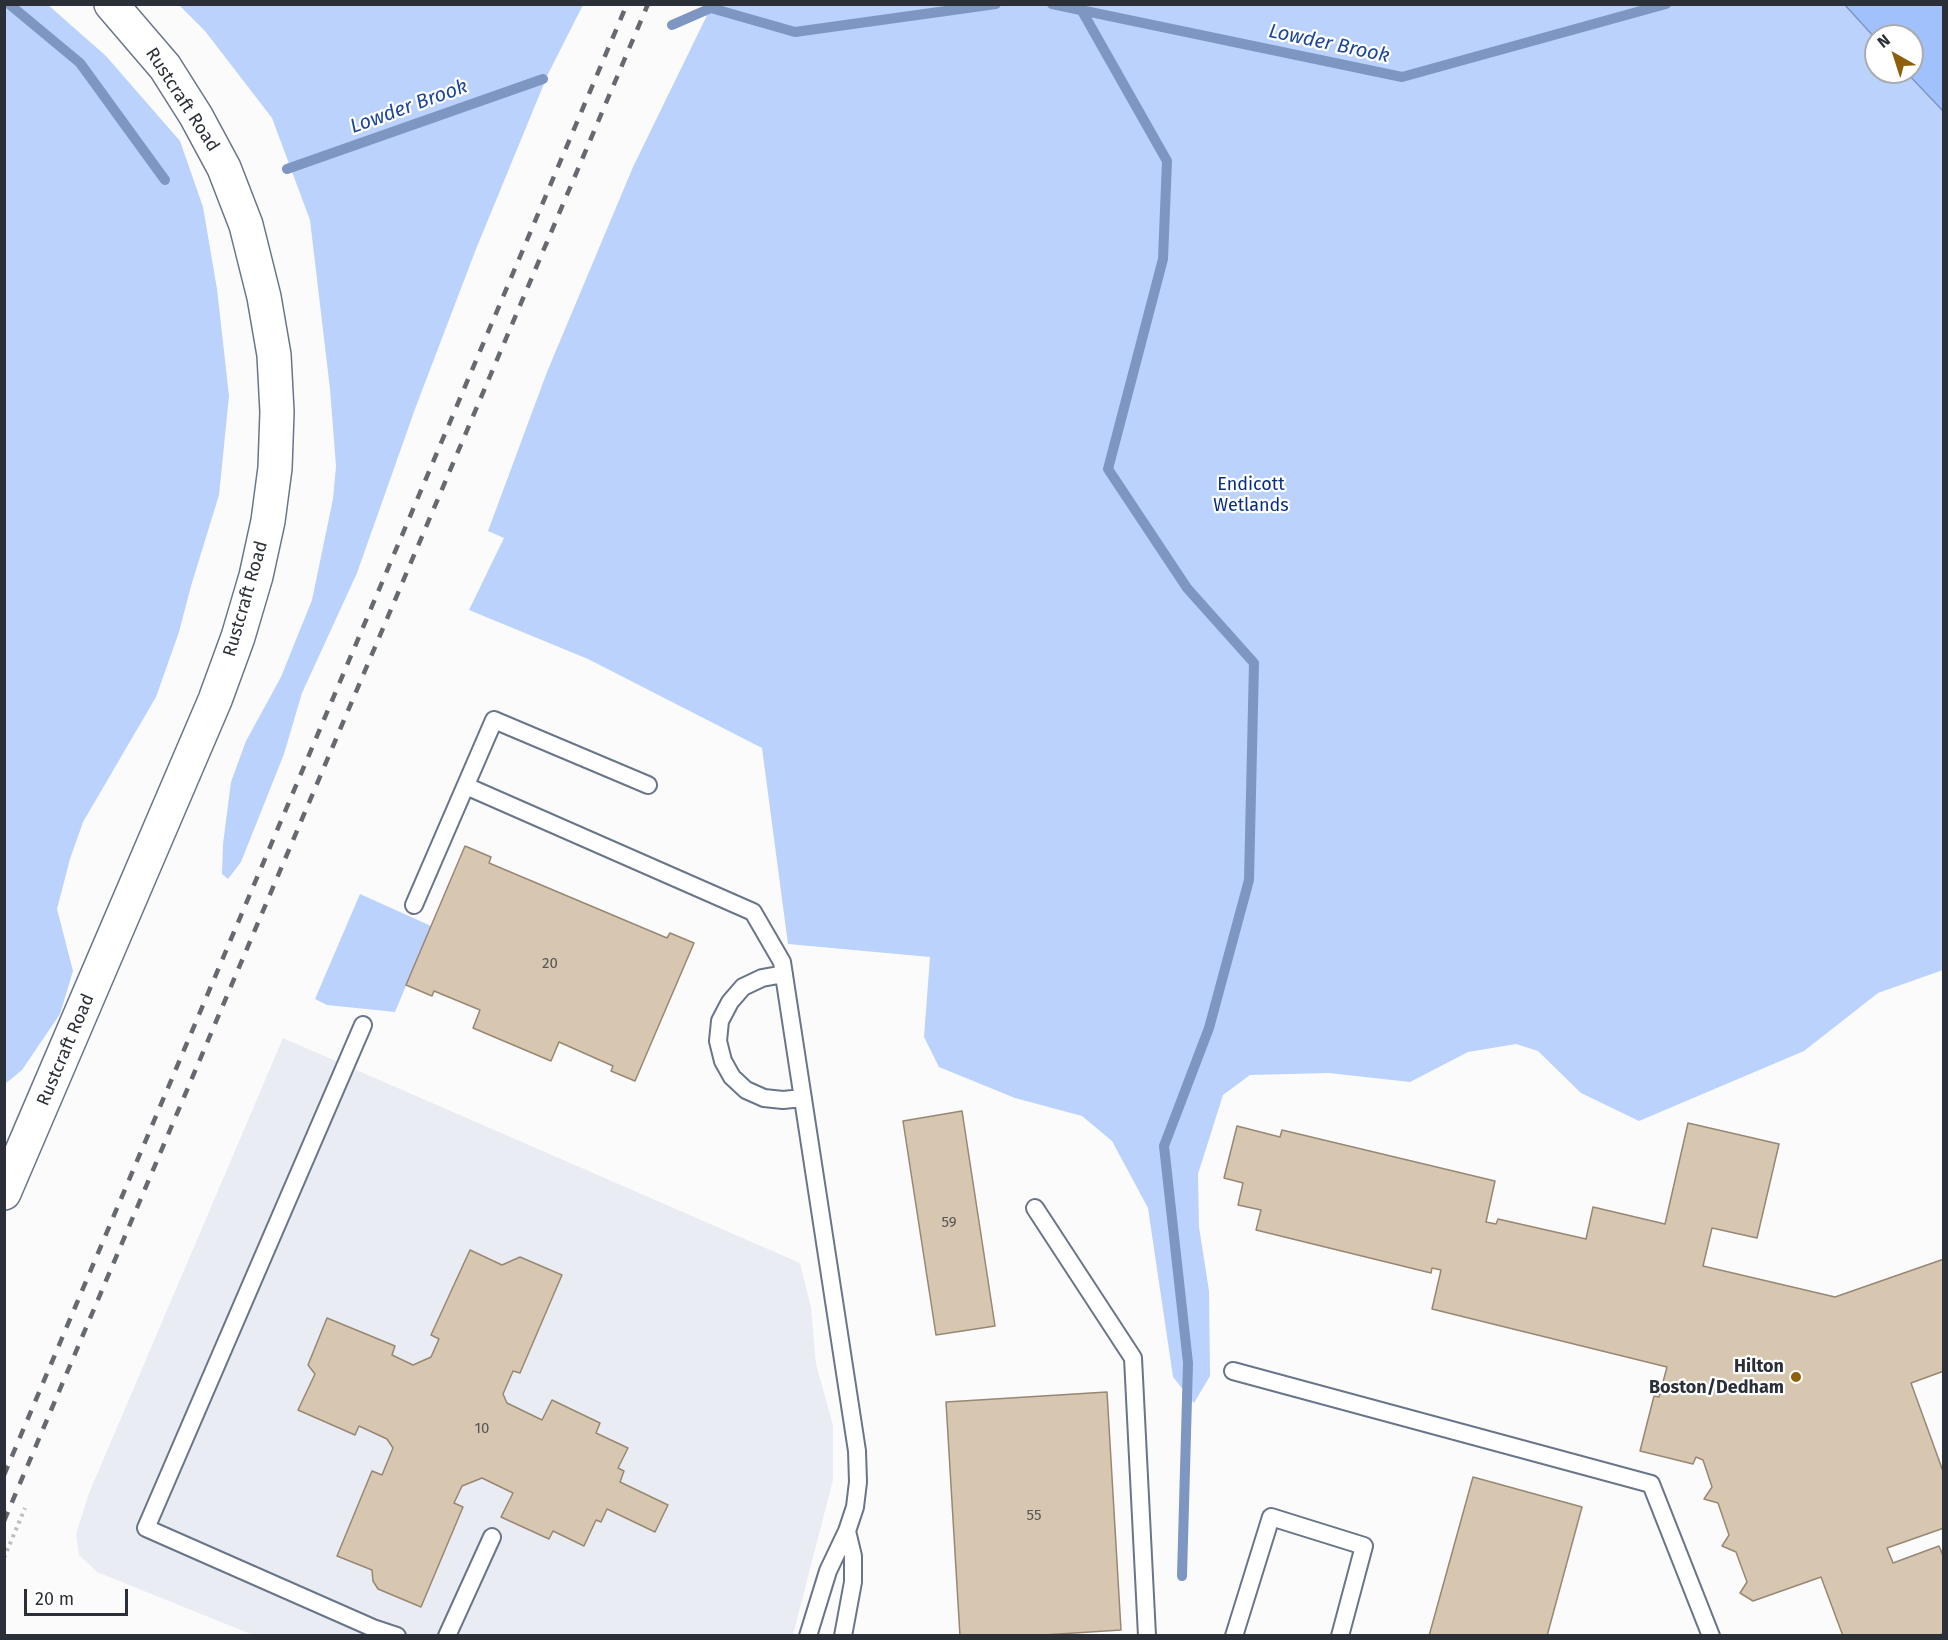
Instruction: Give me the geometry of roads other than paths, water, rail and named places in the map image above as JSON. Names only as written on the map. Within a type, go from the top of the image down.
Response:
[{"type":"main road","name":"Rustcraft Road","points":[[4,1193],[215,699],[256,576],[268,521],[274,468],[277,411],[274,355],[264,297],[246,225],[224,168],[196,116],[165,67],[111,4]]},
{"type":"lane","points":[[414,905],[494,720],[648,785]]},
{"type":"lane","points":[[466,786],[753,912],[782,963],[857,1451],[858,1482],[855,1507],[847,1531],[828,1571],[808,1635]]},
{"type":"lane","points":[[784,974],[762,978],[743,987],[730,1002],[720,1021],[718,1041],[723,1061],[732,1077],[746,1090],[764,1098],[783,1100],[803,1098]]},
{"type":"lane","points":[[363,1025],[146,1528],[373,1628],[396,1635]]},
{"type":"lane","points":[[1035,1208],[1133,1358],[1147,1635]]},
{"type":"lane","points":[[1233,1371],[1651,1484],[1711,1635]]},
{"type":"lane","points":[[1234,1635],[1271,1516],[1364,1546],[1340,1635]]},
{"type":"lane","points":[[843,1635],[853,1582],[853,1556],[847,1531]]},
{"type":"lane","points":[[447,1635],[492,1537]]},
{"type":"waterway","points":[[9,4],[80,63],[165,180]]},
{"type":"waterway","name":"Lowder Brook","points":[[672,25],[711,8],[795,32],[996,4]]},
{"type":"waterway","name":"Lowder Brook","points":[[1052,4],[1402,77],[1666,4]]},
{"type":"waterway","points":[[1082,11],[1167,161],[1163,259],[1108,469],[1187,588],[1254,663],[1249,880],[1209,1028],[1164,1146],[1188,1363],[1182,1576]]},
{"type":"waterway","name":"Lowder Brook","points":[[287,169],[543,79]]},
{"type":"railway","points":[[4,1475],[627,4]]},
{"type":"railway","points":[[4,1521],[648,4]]},
{"type":"place","name":"Hilton Boston/Dedham","points":[[1796,1377]]},
{"type":"park label","name":"Endicott Wetlands","points":[[1251,495]]}]
